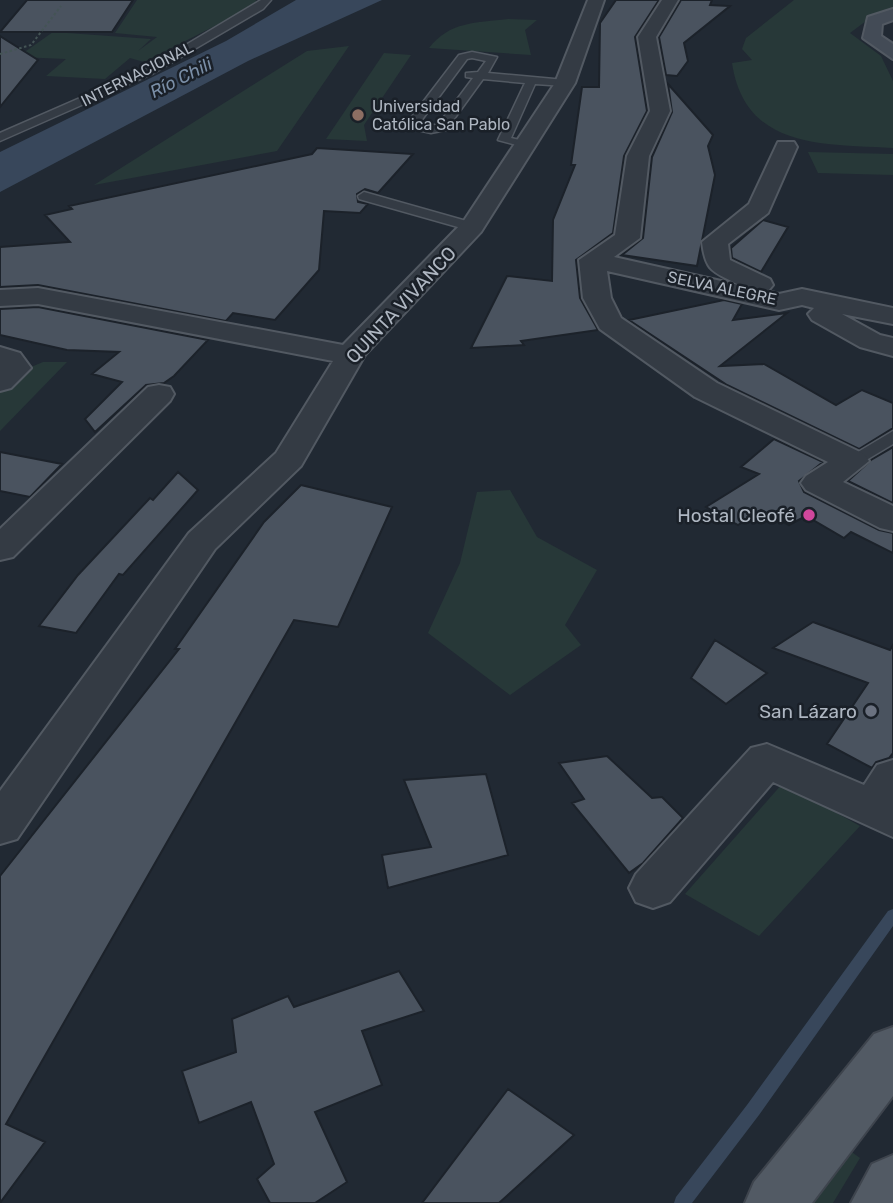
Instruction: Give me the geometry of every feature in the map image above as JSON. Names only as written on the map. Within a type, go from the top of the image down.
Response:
[{"type":"main road","points":[[775,1203],[893,1052]]},
{"type":"main road","points":[[881,1203],[893,1185]]},
{"type":"street","name":"QUINTA VIVANCO","points":[[0,826],[202,541],[289,459],[350,355],[472,227],[524,145],[535,134],[565,83],[596,0]]},
{"type":"street","points":[[670,0],[648,37],[660,111],[638,156],[627,238],[592,260],[597,298],[610,323],[706,390],[852,461]]},
{"type":"street","points":[[893,15],[874,21],[871,29],[872,38],[893,53]]},
{"type":"street","points":[[786,147],[759,208],[715,242],[718,264],[751,283],[821,313],[870,341],[893,347]]},
{"type":"street","name":"SELVA ALEGRE","points":[[592,260],[791,300],[893,316]]},
{"type":"street","points":[[0,298],[38,296],[350,355]]},
{"type":"street","points":[[0,356],[10,359],[16,368],[0,382]]},
{"type":"street","points":[[0,549],[159,394]]},
{"type":"street","points":[[852,461],[818,483],[893,520]]},
{"type":"street","points":[[653,888],[767,760],[886,802]]},
{"type":"lane","name":"INTERNACIONAL","points":[[0,137],[148,72],[260,7],[266,0]]},
{"type":"lane","points":[[463,57],[492,57],[482,76],[442,128],[431,131],[410,127],[463,57]]},
{"type":"lane","points":[[451,74],[565,83]]},
{"type":"lane","points":[[524,145],[504,140],[531,81]]},
{"type":"lane","points":[[364,196],[472,227]]},
{"type":"lane","points":[[852,461],[893,436]]},
{"type":"path","points":[[0,54],[31,45],[61,6]]},
{"type":"shaded area","points":[[137,0],[255,0],[260,3],[144,62],[130,58],[105,79],[46,76],[66,59],[18,57],[0,50],[19,56],[53,32],[151,39],[138,51],[157,37],[115,33]]},
{"type":"shaded area","points":[[794,0],[893,0],[893,10],[874,15],[850,33],[881,56],[893,81],[893,148],[841,145],[792,137],[770,127],[753,112],[740,91],[732,63],[752,60],[742,49],[746,38]]},
{"type":"shaded area","points":[[508,19],[537,20],[525,30],[531,55],[429,48],[437,39],[455,28]]},
{"type":"shaded area","points":[[349,46],[277,151],[94,185],[307,51]]},
{"type":"shaded area","points":[[384,53],[411,55],[364,125],[367,141],[326,139]]},
{"type":"shaded area","points":[[808,152],[893,154],[893,175],[818,173]]},
{"type":"shaded area","points":[[43,362],[67,362],[0,431],[0,380]]},
{"type":"shaded area","points":[[510,490],[537,537],[597,570],[565,625],[581,645],[510,695],[428,633],[460,563],[477,492]]},
{"type":"shaded area","points":[[783,783],[860,826],[759,936],[685,894]]},
{"type":"shaded area","points":[[849,1150],[860,1158],[833,1203],[810,1203]]},
{"type":"water","name":"Río Chili","points":[[296,0],[382,0],[248,61],[0,192],[0,152],[226,41]]},
{"type":"building","points":[[27,0],[133,0],[112,32],[0,32]]},
{"type":"building","points":[[616,0],[659,0],[635,37],[647,111],[624,156],[613,233],[576,260],[580,298],[598,330],[521,341],[524,345],[471,348],[507,276],[552,281],[553,220],[575,165],[571,165],[582,87],[599,87],[600,23]]},
{"type":"building","points":[[681,0],[712,0],[710,5],[730,6],[684,43],[688,61],[677,76],[666,75],[659,37]]},
{"type":"building","points":[[0,36],[38,60],[0,107]]},
{"type":"building","points":[[668,84],[713,135],[708,146],[715,175],[697,266],[622,255],[643,238],[652,157],[672,112]]},
{"type":"building","points":[[317,148],[413,154],[378,193],[365,189],[357,194],[358,202],[368,204],[360,213],[324,211],[319,270],[275,320],[233,313],[226,321],[38,285],[0,287],[0,247],[70,242],[45,215],[72,209],[69,206],[312,154]]},
{"type":"building","points":[[763,220],[788,227],[761,272],[732,258],[731,248]]},
{"type":"building","points":[[724,300],[742,304],[733,320],[787,313],[720,366],[764,364],[836,405],[862,390],[893,403],[893,428],[859,449],[727,385],[629,320]]},
{"type":"building","points":[[38,307],[208,340],[174,376],[164,383],[146,385],[95,432],[85,419],[122,382],[92,374],[119,352],[67,350],[0,335],[0,309]]},
{"type":"building","points":[[774,439],[823,462],[799,481],[804,492],[879,530],[893,533],[893,553],[851,532],[844,538],[806,516],[789,525],[761,510],[738,525],[706,507],[759,474],[741,467]]},
{"type":"building","points":[[893,447],[893,503],[848,481],[871,460]]},
{"type":"building","points":[[0,452],[62,464],[30,497],[0,491]]},
{"type":"building","points":[[178,472],[198,490],[123,575],[119,574],[76,633],[39,626],[78,575]]},
{"type":"building","points":[[301,485],[392,507],[338,627],[294,620],[6,1124],[45,1142],[0,1203],[0,876],[179,649],[175,649],[264,522]]},
{"type":"building","points":[[813,622],[890,650],[893,645],[893,753],[889,758],[876,762],[872,768],[827,744],[868,683],[773,648]]},
{"type":"building","points":[[715,640],[767,673],[726,704],[691,678]]},
{"type":"building","points":[[607,756],[652,798],[662,797],[683,818],[643,863],[629,873],[572,803],[584,799],[559,763]]},
{"type":"building","points":[[486,774],[508,855],[388,888],[382,855],[431,847],[404,780]]},
{"type":"building","points":[[399,971],[424,1011],[362,1031],[382,1085],[315,1112],[347,1182],[315,1203],[270,1203],[257,1179],[274,1164],[251,1102],[199,1123],[182,1071],[236,1052],[232,1019],[288,996],[294,1007]]},
{"type":"building","points":[[508,1089],[574,1135],[499,1203],[422,1203]]},
{"type":"waterway","points":[[682,1203],[753,1110],[893,915]]},
{"type":"place","name":"Universidad Católica San Pablo","points":[[358,115]]},
{"type":"place","name":"Hostal Cleofé","points":[[809,515]]},
{"type":"place","name":"San Lázaro","points":[[871,711]]}]
